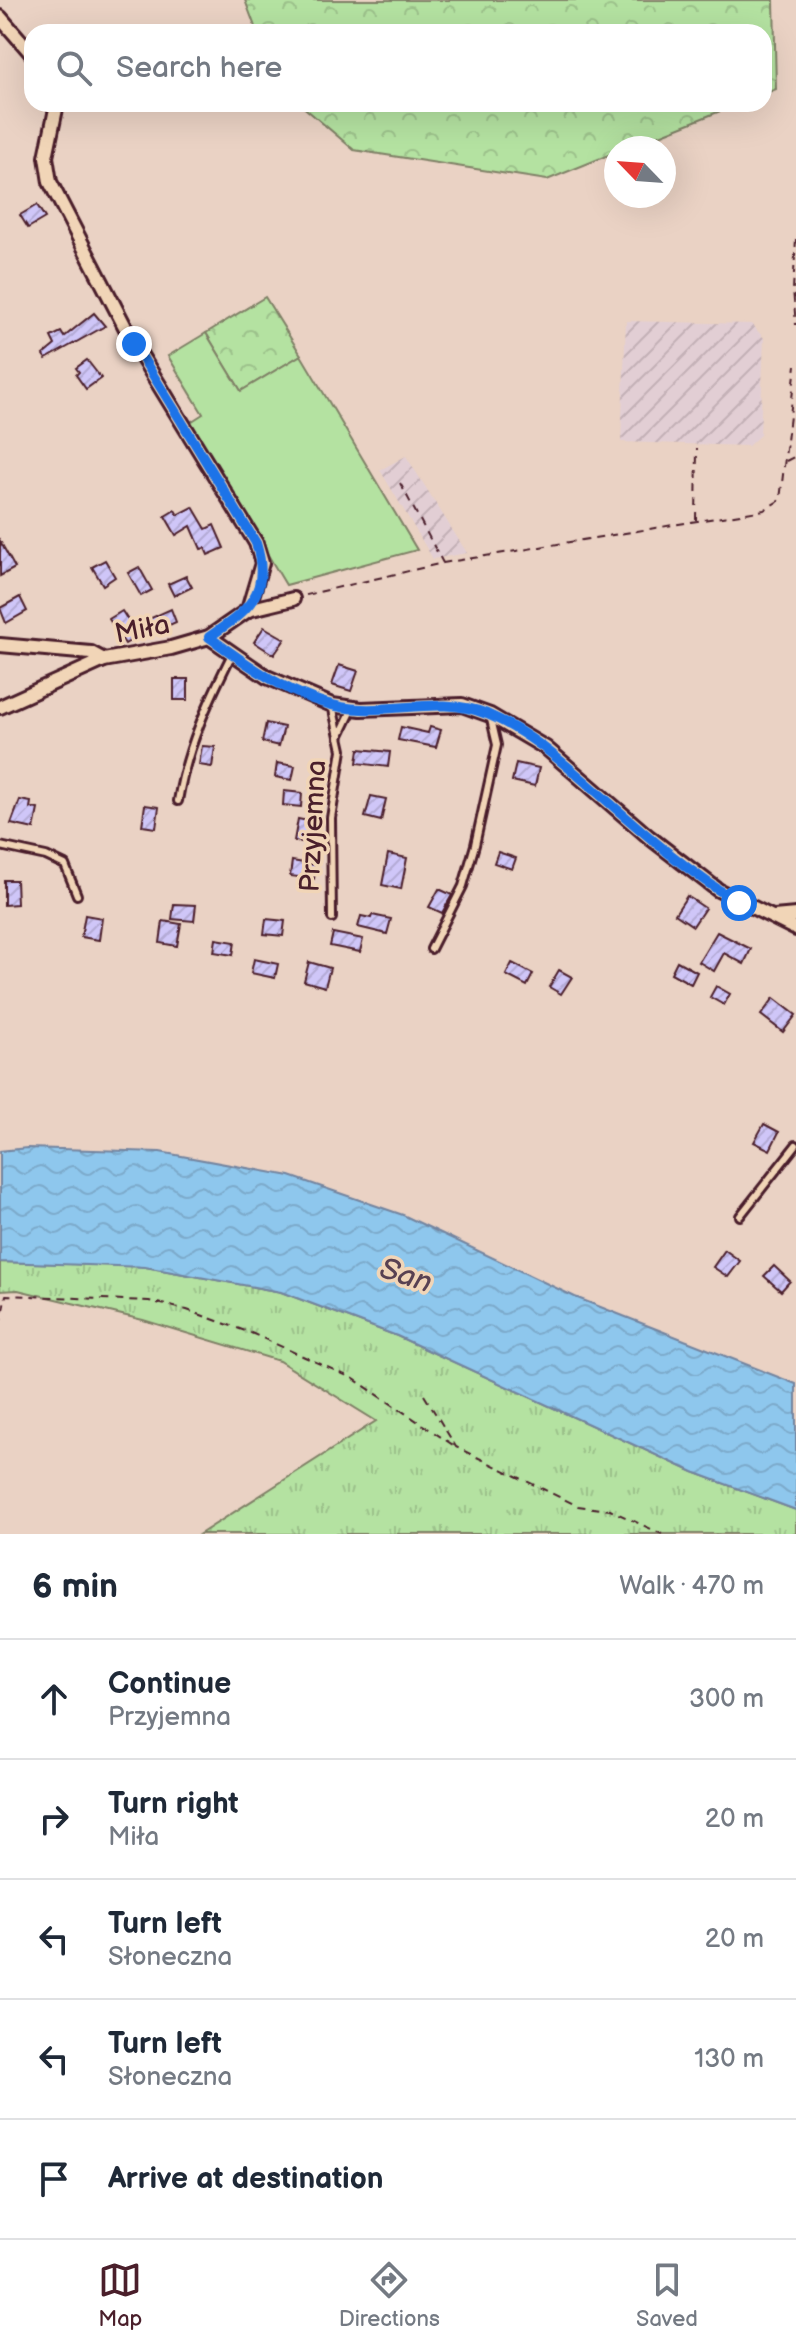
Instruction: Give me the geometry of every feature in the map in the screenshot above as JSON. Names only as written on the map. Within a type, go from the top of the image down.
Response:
[{"type":"street","points":[[0,17],[24,45]]},
{"type":"street","points":[[55,112],[46,157],[50,182],[134,344],[256,543],[262,563],[248,610]]},
{"type":"street","name":"Miła","points":[[0,707],[104,660],[171,648],[209,637],[248,610],[293,599]]},
{"type":"street","points":[[209,637],[267,677],[332,705],[353,708],[462,705],[490,715],[546,748],[649,837],[718,890],[796,929]]},
{"type":"street","points":[[0,645],[91,653],[104,660]]},
{"type":"street","points":[[774,917],[796,915]]},
{"type":"lane","points":[[178,801],[184,766],[198,724],[232,654]]},
{"type":"lane","name":"Przyjemna","points":[[332,705],[342,750],[331,818],[332,918]]},
{"type":"lane","name":"Przyjemna","points":[[339,738],[353,708]]},
{"type":"lane","points":[[431,949],[463,886],[475,845],[497,745],[490,715]]},
{"type":"lane","points":[[0,846],[46,856],[65,865],[77,895]]},
{"type":"lane","points":[[740,1216],[796,1145]]},
{"type":"path","points":[[796,239],[793,289],[796,325]]},
{"type":"path","points":[[293,599],[443,563],[764,510],[780,500],[796,365]]},
{"type":"path","points":[[696,521],[697,448]]},
{"type":"path","points":[[785,461],[796,456]]},
{"type":"path","points":[[400,483],[443,563]]},
{"type":"path","points":[[0,1325],[6,1295],[149,1301],[187,1310],[251,1333],[354,1379],[456,1447],[578,1506],[610,1510],[662,1534]]},
{"type":"path","points":[[424,1395],[456,1447]]},
{"type":"shaded area","points":[[626,321],[751,324],[764,338],[760,435],[748,446],[621,442]]},
{"type":"shaded area","points":[[406,456],[467,553],[433,559],[380,470]]},
{"type":"green space","points":[[245,0],[774,0],[776,89],[772,91],[772,24],[254,24]]},
{"type":"green space","points":[[309,112],[718,112],[657,136],[604,136],[604,157],[547,180],[354,150]]},
{"type":"green space","points":[[265,297],[301,355],[241,391],[206,333]]},
{"type":"green space","points":[[206,333],[241,391],[301,355],[417,550],[286,585],[189,423],[203,414],[168,356]]},
{"type":"green space","points":[[0,1262],[140,1266],[281,1292],[397,1336],[693,1472],[796,1510],[796,1534],[200,1534],[376,1421],[279,1361],[143,1320],[18,1290],[0,1291]]},
{"type":"water","name":"San","points":[[27,1148],[160,1152],[290,1176],[403,1215],[575,1297],[796,1384],[796,1510],[693,1472],[397,1336],[281,1292],[145,1267],[0,1262],[0,1151]]},
{"type":"building","points":[[37,205],[45,218],[28,228],[20,215]]},
{"type":"building","points":[[94,313],[105,326],[46,359],[43,355],[55,345],[51,337],[61,332],[64,337]]},
{"type":"building","points":[[87,360],[101,378],[86,389],[76,375],[79,372],[76,368]]},
{"type":"building","points":[[193,507],[206,529],[214,525],[224,548],[208,555],[205,548],[201,549],[191,526],[176,535],[165,516],[175,510],[178,515]]},
{"type":"building","points":[[0,541],[15,568],[0,576]]},
{"type":"building","points":[[105,560],[115,577],[103,585],[92,567]]},
{"type":"building","points":[[139,567],[152,590],[141,596],[128,573]]},
{"type":"building","points":[[186,576],[192,587],[174,596],[168,584]]},
{"type":"building","points":[[20,597],[27,611],[6,623],[0,608]]},
{"type":"building","points":[[171,609],[176,622],[154,632],[149,619]]},
{"type":"building","points":[[122,611],[138,636],[125,644],[109,619]]},
{"type":"building","points":[[264,627],[285,639],[274,655],[254,642]]},
{"type":"building","points":[[339,665],[358,671],[351,691],[332,685]]},
{"type":"building","points":[[174,679],[188,679],[188,700],[174,700]]},
{"type":"building","points":[[266,723],[284,727],[279,746],[262,742]]},
{"type":"building","points":[[401,727],[428,733],[430,727],[441,730],[436,747],[398,740]]},
{"type":"building","points":[[202,746],[215,747],[212,767],[199,765]]},
{"type":"building","points":[[359,749],[390,752],[388,767],[357,763]]},
{"type":"building","points":[[277,763],[295,766],[292,780],[275,777]]},
{"type":"building","points":[[516,763],[539,768],[535,786],[512,781]]},
{"type":"building","points":[[284,791],[302,793],[301,807],[283,805]]},
{"type":"building","points":[[371,796],[386,799],[381,821],[365,817]]},
{"type":"building","points":[[20,800],[31,802],[30,808],[38,809],[34,829],[11,824]]},
{"type":"building","points":[[145,805],[159,807],[156,828],[142,826]]},
{"type":"building","points":[[298,819],[313,822],[310,843],[294,841]]},
{"type":"building","points":[[498,852],[516,858],[512,869],[494,863]]},
{"type":"building","points":[[388,854],[407,858],[401,889],[382,885]]},
{"type":"building","points":[[292,861],[316,865],[314,879],[290,876]]},
{"type":"building","points":[[4,880],[16,880],[17,904],[4,905]]},
{"type":"building","points":[[439,889],[452,895],[442,913],[429,907]]},
{"type":"building","points":[[687,896],[705,908],[693,926],[675,914]]},
{"type":"building","points":[[174,904],[196,905],[194,921],[172,919]]},
{"type":"building","points":[[85,915],[102,918],[99,940],[81,937]]},
{"type":"building","points":[[372,915],[391,919],[387,934],[358,927],[361,916],[371,918]]},
{"type":"building","points":[[266,919],[285,921],[283,936],[264,934]]},
{"type":"building","points":[[163,921],[181,924],[177,946],[160,943]]},
{"type":"building","points":[[717,932],[751,949],[744,964],[724,953],[714,971],[699,962]]},
{"type":"building","points":[[333,933],[363,939],[360,952],[330,946]]},
{"type":"building","points":[[216,939],[235,942],[233,955],[214,952]]},
{"type":"building","points":[[254,959],[278,964],[275,978],[251,973]]},
{"type":"building","points":[[677,961],[697,972],[691,984],[671,973]]},
{"type":"building","points":[[309,962],[330,968],[325,987],[304,981]]},
{"type":"building","points":[[512,963],[533,974],[527,986],[506,975]]},
{"type":"building","points":[[559,970],[572,977],[561,994],[549,987]]},
{"type":"building","points":[[716,986],[730,994],[724,1005],[710,997]]},
{"type":"building","points":[[774,998],[796,1015],[783,1032],[761,1015]]},
{"type":"building","points":[[764,1124],[779,1132],[770,1150],[754,1142]]},
{"type":"building","points":[[725,1250],[740,1261],[728,1277],[713,1267]]},
{"type":"building","points":[[774,1266],[790,1281],[781,1291],[764,1276]]},
{"type":"route","points":[[134,344],[256,543],[262,563],[258,588],[248,610],[209,637],[267,677],[332,705],[361,709],[462,705],[490,715],[546,748],[649,837],[739,903]]}]
